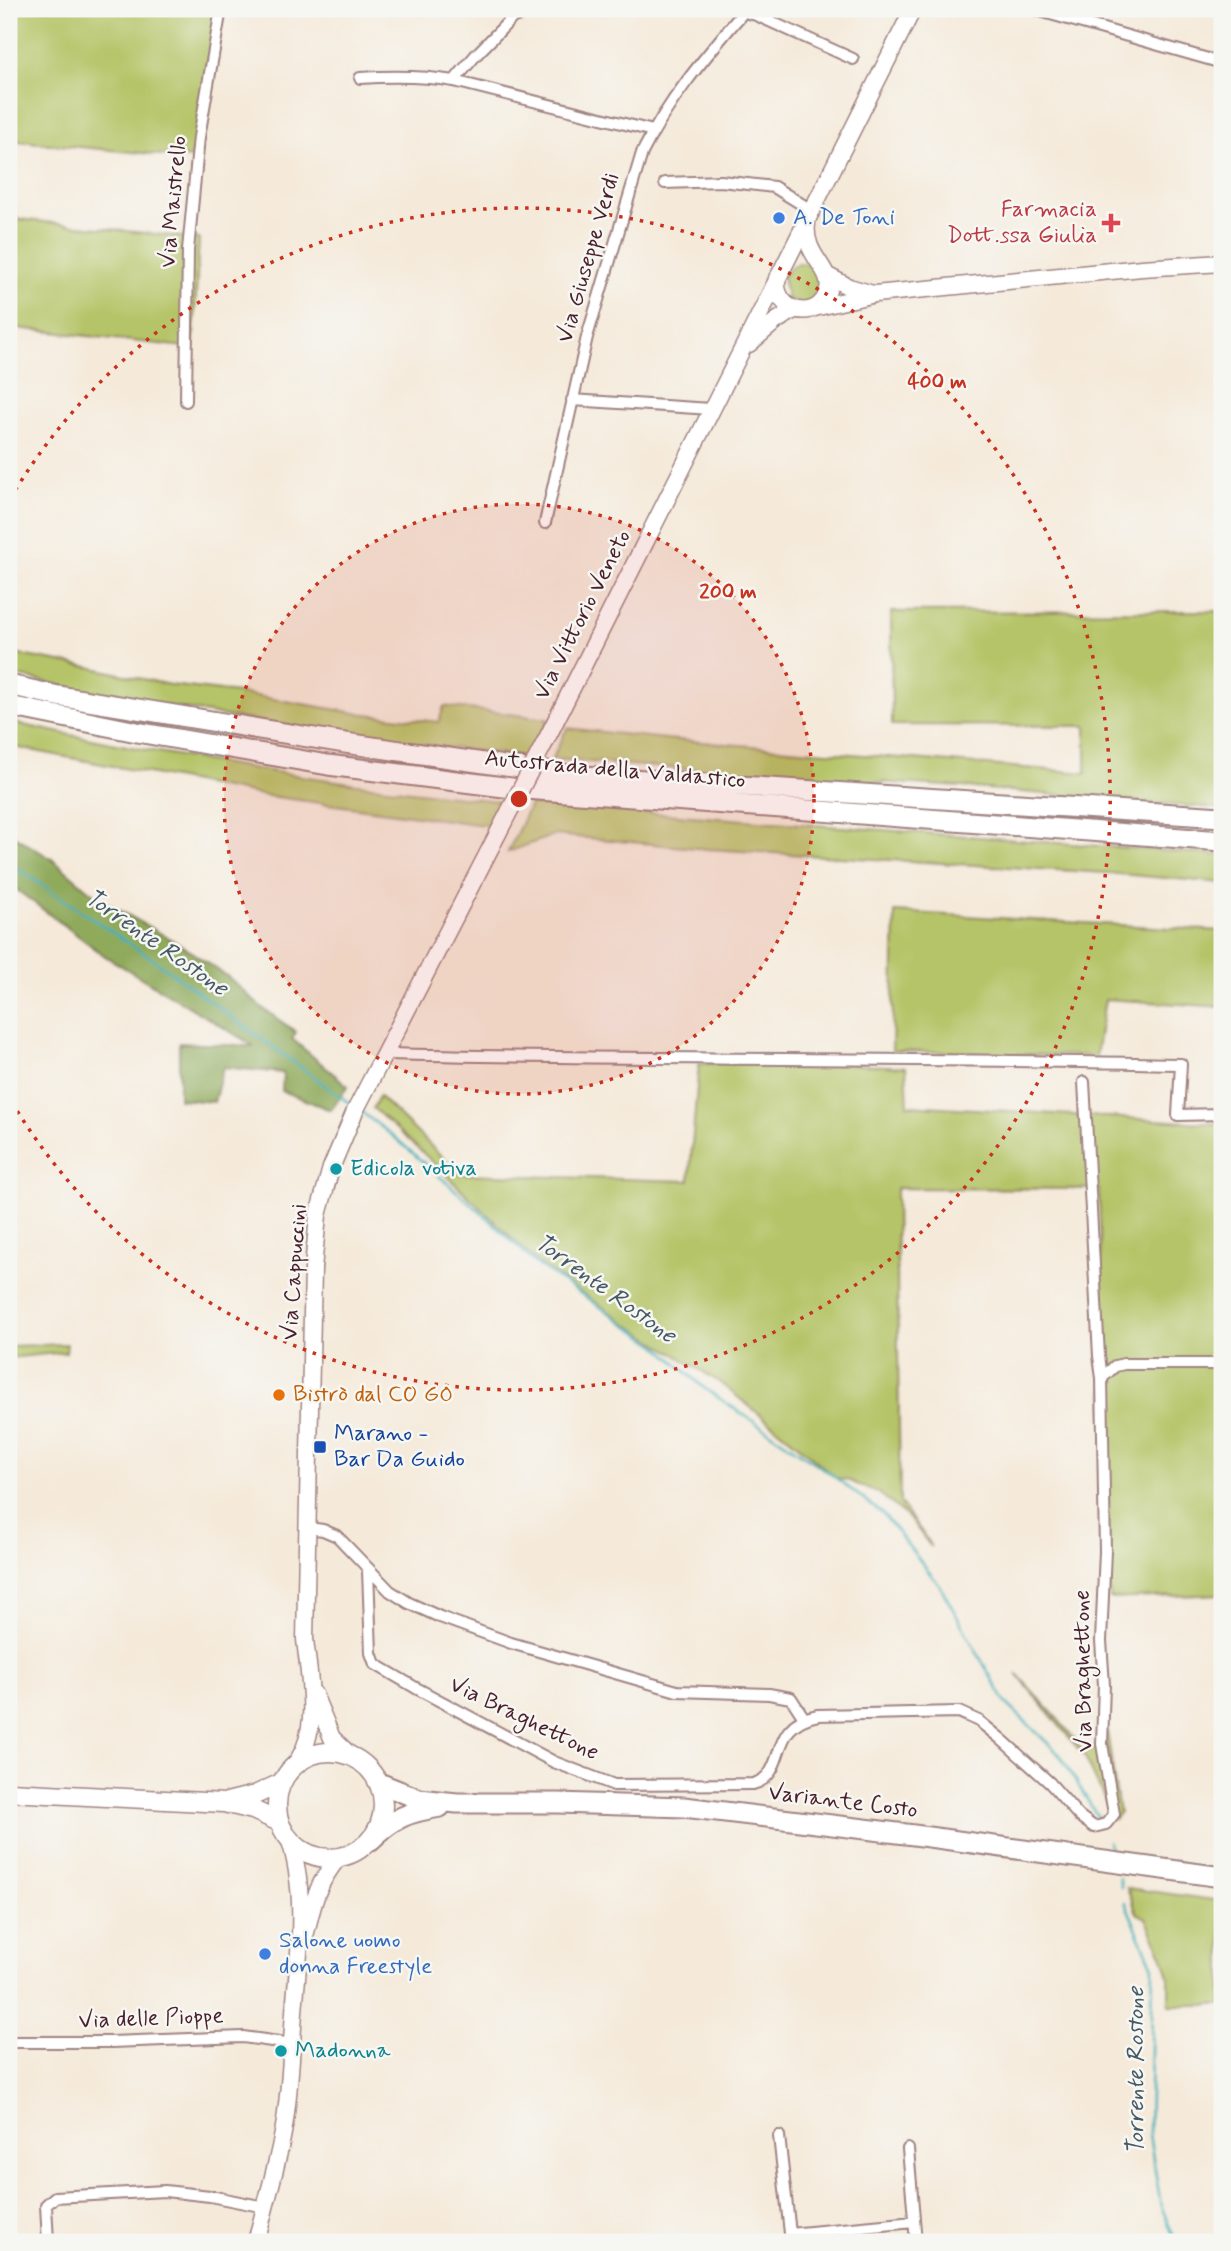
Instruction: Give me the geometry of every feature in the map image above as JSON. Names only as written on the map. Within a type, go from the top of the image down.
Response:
[{"type":"highway","name":"Autostrada della Valdastico","points":[[9,685],[58,696],[317,738],[568,775],[1222,817]]},
{"type":"highway","name":"Autostrada della Valdastico","points":[[9,706],[137,732],[328,765],[512,788],[1222,841]]},
{"type":"highway","points":[[379,1783],[418,1799],[457,1804]]},
{"type":"highway","name":"Variante Costo","points":[[457,1804],[558,1803],[684,1807],[1222,1877]]},
{"type":"highway","points":[[370,1840],[391,1821],[401,1816],[457,1804]]},
{"type":"main road","name":"Via Vittorio Veneto","points":[[466,898],[913,9]]},
{"type":"main road","points":[[810,212],[807,242],[824,270],[828,291],[825,298],[814,308]]},
{"type":"main road","points":[[875,294],[849,287],[814,260],[797,258],[780,272],[777,291],[790,307],[814,308],[875,294],[1142,268],[1222,263]]},
{"type":"main road","name":"Via Vittorio Veneto","points":[[740,353],[757,335],[796,309]]},
{"type":"main road","name":"Via Cappuccini","points":[[296,1763],[307,1745],[310,1732],[305,1639],[313,1269],[318,1215],[331,1168],[355,1111],[466,898]]},
{"type":"main road","name":"Via Cappuccini","points":[[309,1682],[332,1738],[351,1756]]},
{"type":"main road","points":[[256,2242],[283,2132],[299,1959],[299,1883],[296,1860],[290,1841],[279,1822],[277,1796],[281,1783],[296,1763],[323,1752],[351,1756],[372,1772],[379,1783],[383,1813],[379,1827],[361,1848],[338,1858],[324,1858],[310,1855],[290,1841]]},
{"type":"main road","points":[[224,1803],[255,1795],[281,1783]]},
{"type":"main road","points":[[9,1792],[224,1803],[253,1810],[279,1822]]},
{"type":"main road","points":[[299,1959],[316,1892],[338,1858]]},
{"type":"street","name":"Via Maistrello","points":[[186,401],[188,250],[199,137],[221,9]]},
{"type":"street","points":[[454,81],[513,17],[545,9]]},
{"type":"street","points":[[1032,9],[1222,63]]},
{"type":"street","name":"Via Giuseppe Verdi","points":[[545,523],[594,311],[642,153],[653,131],[694,69],[741,10],[853,59]]},
{"type":"street","points":[[360,78],[416,77],[454,81],[653,131]]},
{"type":"street","points":[[665,183],[721,181],[774,187],[810,212]]},
{"type":"street","points":[[572,400],[711,410]]},
{"type":"street","points":[[384,1054],[580,1059],[1181,1064],[1178,1115],[1222,1114]]},
{"type":"street","points":[[1084,1082],[1102,1378]]},
{"type":"street","points":[[1102,1378],[1115,1366],[1124,1364],[1222,1364]]},
{"type":"street","name":"Via Braghettone","points":[[368,1570],[371,1653],[375,1664],[554,1762],[614,1785],[764,1782],[771,1774],[783,1739],[791,1726],[804,1718],[818,1715],[959,1712],[979,1721],[1050,1783],[1079,1816],[1094,1827],[1105,1824],[1114,1814],[1102,1744],[1104,1685],[1101,1641],[1105,1551],[1102,1378]]},
{"type":"street","points":[[308,1528],[337,1536],[390,1591],[440,1617],[511,1643],[677,1691],[769,1694],[791,1698],[804,1718]]},
{"type":"street","name":"Via delle Pioppe","points":[[9,2042],[243,2038],[293,2045]]},
{"type":"street","points":[[779,2136],[791,2238],[914,2222]]},
{"type":"street","points":[[908,2149],[916,2242]]},
{"type":"street","points":[[48,2242],[46,2205],[55,2197],[164,2191],[210,2196],[265,2207]]},
{"type":"green space","points":[[9,9],[196,9],[217,13],[192,158],[9,140]]},
{"type":"green space","points":[[9,218],[199,239],[193,348],[9,327]]},
{"type":"green space","points":[[799,263],[814,267],[819,274],[823,290],[807,305],[787,299],[783,276]]},
{"type":"green space","points":[[1222,611],[1222,809],[962,787],[552,759],[567,728],[666,739],[1086,773],[1086,726],[892,725],[891,612]]},
{"type":"green space","points":[[9,653],[170,685],[238,693],[356,713],[439,722],[444,706],[548,719],[530,757],[465,750],[268,723],[73,688],[9,674]]},
{"type":"green space","points":[[9,722],[257,769],[508,802],[498,827],[261,795],[9,746]]},
{"type":"green space","points":[[530,804],[1222,855],[1222,883],[1107,873],[706,849],[554,835],[508,852]]},
{"type":"green space","points":[[9,833],[52,859],[98,898],[181,945],[228,977],[261,1007],[296,1032],[292,1039],[348,1086],[331,1110],[282,1091],[283,1073],[223,1067],[214,1102],[179,1099],[179,1043],[254,1046],[105,956],[9,884]]},
{"type":"green space","points":[[895,912],[1222,931],[1222,1007],[1105,999],[1096,1056],[892,1051]]},
{"type":"green space","points":[[776,1061],[906,1067],[908,1105],[1222,1124],[1222,1594],[1110,1599],[1099,1189],[896,1188],[900,1503],[931,1547],[911,1520],[879,1493],[836,1478],[719,1382],[539,1264],[373,1108],[379,1096],[460,1174],[689,1181],[699,1064]]},
{"type":"green space","points":[[67,1344],[66,1352],[9,1358],[9,1346]]},
{"type":"green space","points":[[1017,1674],[1085,1752],[1094,1748],[1107,1732],[1119,1813],[1114,1819],[1085,1757]]},
{"type":"green space","points":[[1127,1888],[1222,1901],[1222,2005],[1169,2005],[1169,1977],[1163,1957],[1146,1918],[1137,1913]]},
{"type":"waterway","name":"Torrente Rostone","points":[[9,863],[157,962],[352,1105]]},
{"type":"waterway","name":"Torrente Rostone","points":[[360,1111],[393,1136],[535,1263],[658,1346],[704,1388],[827,1471],[884,1515],[940,1586],[1005,1702],[1060,1755],[1099,1819]]},
{"type":"waterway","name":"Torrente Rostone","points":[[1108,1842],[1110,1849]]},
{"type":"waterway","name":"Torrente Rostone","points":[[1119,1878],[1121,1887]]},
{"type":"waterway","name":"Torrente Rostone","points":[[1125,1902],[1153,1967],[1149,2135],[1161,2206],[1176,2242]]},
{"type":"place","name":"A. De Toni","points":[[779,218]]},
{"type":"place","name":"Farmacia Dott.ssa Giulia","points":[[1111,223]]},
{"type":"place","name":"Edicola votiva","points":[[336,1169]]},
{"type":"place","name":"Bistrò dal CO GO","points":[[279,1395]]},
{"type":"place","name":"Marano - Bar Da Guido","points":[[320,1447]]},
{"type":"place","name":"Salone uomo donna Freestyle","points":[[265,1954]]},
{"type":"place","name":"Madonna","points":[[281,2051]]}]
